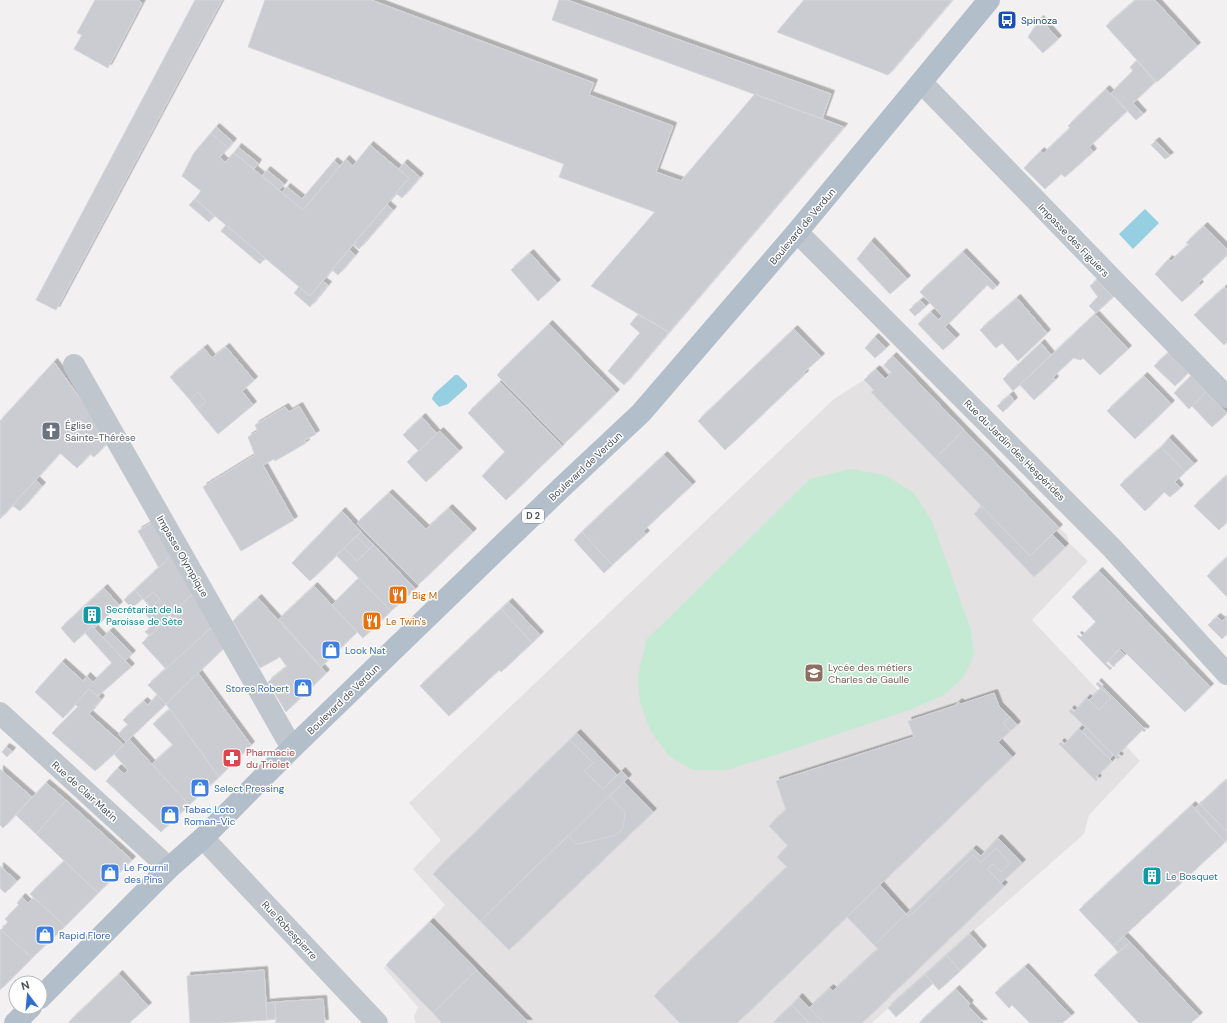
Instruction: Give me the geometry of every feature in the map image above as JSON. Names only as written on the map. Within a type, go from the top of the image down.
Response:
[{"type":"main road","name":"Boulevard de Verdun","points":[[48,990],[169,868],[203,838],[292,748],[641,413],[797,232],[989,0]]},
{"type":"main road","points":[[15,1023],[23,1015]]},
{"type":"street","name":"Impasse des Figuiers","points":[[922,82],[1227,397]]},
{"type":"street","name":"Rue du Jardin des Hespérides","points":[[797,232],[1112,548],[1227,674]]},
{"type":"street","name":"Impasse Olympique","points":[[74,364],[292,748]]},
{"type":"street","name":"Rue de Clair Matin","points":[[0,713],[169,868]]},
{"type":"street","name":"Rue Robespierre","points":[[203,838],[377,1023]]},
{"type":"shaded area","name":"Lycée des métiers Charles de Gaulle","points":[[893,356],[1067,535],[1069,543],[1088,561],[1032,620],[1124,718],[1111,730],[1140,761],[1089,815],[1084,834],[954,948],[872,1023],[416,1023],[414,1016],[418,1007],[384,968],[445,905],[413,869],[441,840],[409,803],[834,399],[864,380]]},
{"type":"green space","points":[[851,469],[885,475],[914,493],[932,521],[971,630],[974,655],[963,678],[944,695],[912,709],[785,752],[726,770],[693,770],[668,755],[650,730],[640,702],[638,677],[646,640],[810,479]]},
{"type":"water","points":[[1145,209],[1159,223],[1133,249],[1119,234]]},
{"type":"water","points":[[455,375],[458,375],[467,384],[467,387],[448,404],[439,407],[432,399],[434,394]]},
{"type":"building","points":[[95,0],[138,0],[142,3],[108,68],[74,49],[82,35],[77,33]]},
{"type":"building","points":[[195,0],[222,0],[56,310],[36,300]]},
{"type":"building","points":[[265,0],[371,0],[594,83],[589,95],[673,126],[656,172],[681,181],[755,94],[844,127],[669,332],[591,286],[655,212],[559,177],[564,164],[248,47]]},
{"type":"building","points":[[559,0],[567,0],[831,94],[822,119],[552,20]]},
{"type":"building","points":[[804,0],[952,0],[888,75],[777,32]]},
{"type":"building","points":[[1136,0],[1155,0],[1197,46],[1157,82],[1106,26]]},
{"type":"building","points":[[1040,19],[1058,39],[1043,53],[1028,37]]},
{"type":"building","points":[[1137,61],[1155,82],[1133,103],[1143,114],[1136,120],[1111,93],[1133,71],[1130,67]]},
{"type":"building","points":[[1106,89],[1127,111],[1089,147],[1093,152],[1065,177],[1061,174],[1045,189],[1024,168],[1041,151],[1043,154],[1070,128],[1068,126]]},
{"type":"building","points":[[216,127],[233,142],[228,148],[211,133]]},
{"type":"building","points":[[211,133],[228,148],[220,157],[225,162],[234,153],[303,210],[346,159],[353,166],[370,145],[409,178],[310,296],[195,199],[201,191],[182,176],[194,153]]},
{"type":"building","points":[[1156,141],[1170,156],[1165,159],[1151,145]]},
{"type":"building","points":[[238,147],[258,163],[254,169],[234,153]]},
{"type":"building","points":[[334,161],[340,166],[303,210],[282,193],[287,187],[302,199]]},
{"type":"building","points":[[404,163],[420,177],[402,198],[396,193],[409,178],[399,169]]},
{"type":"building","points":[[267,170],[284,184],[279,190],[262,176]]},
{"type":"building","points":[[195,199],[214,216],[209,222],[189,205]]},
{"type":"building","points":[[387,205],[393,210],[359,249],[353,244]]},
{"type":"building","points":[[226,225],[265,258],[260,264],[221,231]]},
{"type":"building","points":[[1204,226],[1227,249],[1227,255],[1198,283],[1200,285],[1182,302],[1155,274],[1169,259],[1171,261],[1189,244],[1186,243]]},
{"type":"building","points":[[871,241],[907,279],[890,294],[857,259]]},
{"type":"building","points":[[349,249],[355,255],[338,275],[332,270]]},
{"type":"building","points":[[963,252],[996,286],[993,290],[987,285],[945,327],[956,338],[943,350],[918,324],[931,312],[939,320],[942,316],[920,292]]},
{"type":"building","points":[[530,253],[557,283],[538,301],[511,270]]},
{"type":"building","points":[[1097,280],[1113,297],[1096,313],[1089,306],[1098,297],[1090,286]]},
{"type":"building","points":[[322,281],[328,285],[310,307],[294,293],[299,287],[310,296]]},
{"type":"building","points":[[1225,287],[1227,290],[1227,342],[1224,345],[1194,315]]},
{"type":"building","points":[[1017,298],[1047,333],[1018,361],[1002,343],[996,348],[980,330]]},
{"type":"building","points":[[920,301],[926,306],[915,316],[909,310]]},
{"type":"building","points":[[1095,314],[1128,349],[1100,375],[1083,358],[1081,360],[1073,358],[1053,377],[1055,380],[1034,400],[1020,385]]},
{"type":"building","points":[[638,315],[669,332],[624,385],[608,371],[640,333],[630,324]]},
{"type":"building","points":[[549,324],[616,393],[564,444],[497,375]]},
{"type":"building","points":[[794,329],[821,357],[725,450],[698,421]]},
{"type":"building","points":[[875,337],[886,348],[875,358],[865,348]]},
{"type":"building","points":[[1041,343],[1051,355],[1013,391],[1003,379]]},
{"type":"building","points":[[226,347],[254,380],[242,391],[253,405],[218,434],[197,409],[206,402],[198,392],[190,400],[170,377],[204,348],[212,358]]},
{"type":"building","points":[[1168,353],[1188,373],[1175,386],[1154,366]]},
{"type":"building","points":[[893,356],[964,430],[935,458],[871,392],[874,390],[864,380],[876,369],[885,379],[892,373],[884,365]]},
{"type":"building","name":"Église Sainte-Thérèse","points":[[54,362],[95,419],[108,442],[94,457],[90,454],[77,468],[60,453],[0,519],[0,421]]},
{"type":"building","points":[[1144,376],[1171,404],[1135,439],[1107,411]]},
{"type":"building","points":[[1191,376],[1206,392],[1189,409],[1174,393]]},
{"type":"building","points":[[500,382],[562,446],[506,500],[482,476],[505,452],[468,413]]},
{"type":"building","points":[[198,392],[206,402],[197,409],[190,400]]},
{"type":"building","points":[[1206,392],[1227,413],[1212,427],[1192,406]]},
{"type":"building","points":[[1010,395],[1014,401],[1003,412],[997,406]]},
{"type":"building","points":[[299,406],[316,434],[305,440],[306,443],[275,461],[274,459],[263,465],[294,520],[241,551],[203,487],[255,455],[248,437],[258,431],[255,425],[285,407],[289,412]]},
{"type":"building","points":[[422,417],[437,434],[419,451],[403,435]]},
{"type":"building","points":[[964,430],[1059,528],[1030,556],[935,458]]},
{"type":"building","points":[[440,431],[459,451],[426,482],[407,462]]},
{"type":"building","points":[[1169,438],[1194,464],[1185,472],[1161,447]]},
{"type":"building","points":[[1161,447],[1185,472],[1175,482],[1180,488],[1170,497],[1164,492],[1145,511],[1120,485]]},
{"type":"building","points":[[664,455],[692,485],[643,531],[646,534],[612,565],[582,532]]},
{"type":"building","points":[[1227,475],[1227,522],[1219,530],[1194,506]]},
{"type":"building","points":[[36,480],[42,486],[20,511],[12,505]]},
{"type":"building","points":[[389,493],[426,529],[449,508],[473,532],[418,585],[357,523]]},
{"type":"building","points":[[982,507],[1030,556],[1052,534],[1065,547],[1034,577],[974,514]]},
{"type":"building","points":[[342,511],[361,532],[310,581],[292,563]]},
{"type":"building","points":[[154,521],[173,554],[159,568],[138,531]]},
{"type":"building","points":[[361,532],[374,545],[369,549],[356,536]]},
{"type":"building","points":[[582,532],[612,565],[604,573],[574,540]]},
{"type":"building","points":[[356,536],[369,549],[357,561],[344,548]]},
{"type":"building","points":[[374,545],[415,589],[391,611],[336,555],[344,548],[357,561]]},
{"type":"building","points":[[173,554],[194,592],[150,636],[145,632],[154,624],[145,613],[160,599],[153,592],[144,600],[135,590]]},
{"type":"building","points":[[1227,557],[1227,597],[1207,576]]},
{"type":"building","points":[[1099,571],[1210,687],[1185,712],[1121,648],[1106,663],[1112,668],[1110,670],[1077,636],[1078,635],[1081,637],[1096,622],[1072,597]]},
{"type":"building","points":[[359,578],[391,611],[363,638],[332,605]]},
{"type":"building","points":[[314,586],[357,632],[321,667],[279,619]]},
{"type":"building","name":"Secrétariat de la Paroisse de Sète","points":[[104,588],[119,605],[94,628],[92,626],[74,643],[61,628]]},
{"type":"building","points":[[135,590],[142,599],[132,608],[124,600]]},
{"type":"building","points":[[153,592],[160,599],[151,608],[144,600]]},
{"type":"building","points":[[194,592],[213,626],[166,669],[142,643]]},
{"type":"building","points":[[258,598],[326,673],[286,712],[268,682],[287,667],[280,657],[260,668],[233,621]]},
{"type":"building","points":[[509,602],[540,635],[532,643],[501,609]]},
{"type":"building","points":[[501,609],[532,643],[501,672],[499,670],[449,716],[420,686]]},
{"type":"building","points":[[1227,616],[1227,634],[1222,639],[1208,625],[1217,617],[1222,621]]},
{"type":"building","points":[[92,626],[131,667],[98,696],[89,689],[63,718],[35,692],[62,662],[83,681],[87,676],[93,682],[112,663],[85,633]]},
{"type":"building","points":[[213,626],[225,647],[166,704],[148,685]]},
{"type":"building","points":[[110,631],[132,654],[125,661],[103,637]]},
{"type":"building","points":[[1119,649],[1125,655],[1113,666],[1108,661]]},
{"type":"building","points":[[198,673],[251,745],[219,777],[166,704]]},
{"type":"building","points":[[1098,682],[1146,730],[1144,732],[1142,730],[1117,755],[1120,757],[1118,759],[1069,711],[1071,709],[1074,712],[1087,698],[1099,710],[1111,698],[1096,684]]},
{"type":"building","points":[[1101,688],[1111,698],[1099,710],[1089,700]]},
{"type":"building","points":[[89,689],[101,699],[89,714],[124,745],[95,771],[52,733],[78,707],[75,704]]},
{"type":"building","points":[[994,693],[999,706],[1010,717],[1003,723],[1010,731],[998,742],[1012,757],[737,1023],[680,1023],[654,996],[787,867],[777,857],[788,846],[769,826],[786,810],[776,781],[914,737],[908,721],[954,706],[959,702],[961,704]]},
{"type":"building","points":[[157,695],[166,704],[126,742],[118,734],[128,725],[123,720],[144,701],[148,705]]},
{"type":"building","points":[[170,709],[219,777],[189,805],[152,764],[173,745],[153,724]]},
{"type":"building","points":[[1010,717],[1017,725],[1010,731],[1003,723]]},
{"type":"building","points":[[1086,727],[1113,755],[1110,759],[1082,731]]},
{"type":"building","points":[[1079,729],[1112,761],[1096,777],[1098,779],[1096,781],[1059,744],[1061,742],[1064,745]]},
{"type":"building","points":[[577,733],[617,775],[603,789],[584,771],[593,763],[570,740]]},
{"type":"building","points":[[129,739],[189,805],[161,832],[106,781],[118,768],[124,774],[128,770],[114,754]]},
{"type":"building","points":[[570,740],[593,763],[584,771],[603,789],[622,771],[628,778],[610,796],[625,812],[622,830],[613,836],[576,844],[568,835],[480,921],[433,874]]},
{"type":"building","points":[[6,747],[12,751],[7,757],[2,752]]},
{"type":"building","points":[[0,769],[32,797],[3,828],[0,825]]},
{"type":"building","points":[[1227,779],[1227,832],[1200,804]]},
{"type":"building","points":[[624,782],[653,812],[509,950],[480,921]]},
{"type":"building","points":[[46,783],[66,800],[36,834],[16,815]]},
{"type":"building","points":[[66,800],[132,860],[98,893],[36,834]]},
{"type":"building","points":[[1200,804],[1227,832],[1227,840],[1225,842],[1194,809]]},
{"type":"building","name":"Le Bosquet","points":[[1192,805],[1225,842],[1113,946],[1079,910]]},
{"type":"building","points":[[998,838],[1022,863],[1001,883],[987,869],[993,864],[1001,872],[1010,863],[996,848],[981,863],[973,855],[909,917],[906,914],[973,849],[981,856]]},
{"type":"building","points":[[996,848],[1010,863],[1001,872],[993,864],[987,869],[1004,886],[862,1023],[824,1023],[809,1008],[830,988],[833,991],[878,949],[874,945],[906,914],[909,917],[973,855],[981,863]]},
{"type":"building","points":[[64,861],[98,893],[65,926],[30,894]]},
{"type":"building","points":[[0,866],[17,881],[5,893],[0,888]]},
{"type":"building","points":[[880,885],[906,914],[874,945],[847,917]]},
{"type":"building","points":[[22,897],[28,903],[34,898],[65,926],[32,958],[1,930],[8,922],[5,919],[19,905],[17,903]]},
{"type":"building","points":[[430,922],[477,970],[433,1013],[386,965]]},
{"type":"building","points":[[0,929],[32,958],[15,975],[8,975],[8,982],[0,990]]},
{"type":"building","points":[[970,934],[983,949],[960,971],[947,955]]},
{"type":"building","points":[[1124,936],[1130,942],[1118,952],[1113,946]]},
{"type":"building","points":[[1130,942],[1199,1016],[1191,1023],[1139,1023],[1094,975]]},
{"type":"building","points":[[947,955],[960,971],[939,990],[925,975]]},
{"type":"building","points":[[1025,967],[1071,1016],[1062,1023],[1030,1023],[1012,1005],[1009,1008],[995,993]]},
{"type":"building","points":[[264,970],[267,1020],[190,1023],[187,976]]},
{"type":"building","points":[[477,970],[529,1023],[442,1023],[433,1013]]},
{"type":"building","points":[[119,974],[148,1006],[129,1023],[68,1023]]},
{"type":"building","points":[[925,975],[933,983],[896,1017],[888,1008]]},
{"type":"building","points":[[956,989],[970,1004],[968,1006],[984,1023],[919,1023]]},
{"type":"building","points":[[799,997],[824,1023],[809,1023],[792,1005]]},
{"type":"building","points":[[323,999],[325,1023],[276,1023],[275,1002]]},
{"type":"building","points":[[275,1002],[276,1019],[267,1020],[266,1003]]},
{"type":"building","points":[[792,1005],[809,1023],[773,1023]]},
{"type":"place","name":"Spinoza","points":[[1007,20]]},
{"type":"place","name":"Église Sainte-Thérèse","points":[[51,431]]},
{"type":"place","name":"Big M","points":[[398,595]]},
{"type":"place","name":"Secrétariat de la Paroisse de Sète","points":[[92,615]]},
{"type":"place","name":"Le Twin's","points":[[372,621]]},
{"type":"place","name":"Look Nat","points":[[331,650]]},
{"type":"place","name":"Lycée des métiers Charles de Gaulle","points":[[814,673]]},
{"type":"place","name":"Stores Robert","points":[[303,688]]},
{"type":"place","name":"Pharmacie du Triolet","points":[[232,758]]},
{"type":"place","name":"Select Pressing","points":[[200,788]]},
{"type":"place","name":"Tabac Loto Roman-Vic","points":[[170,815]]},
{"type":"place","name":"Le Fournil des Pins","points":[[110,873]]},
{"type":"place","name":"Le Bosquet","points":[[1152,876]]},
{"type":"place","name":"Rapid Flore","points":[[45,935]]}]
